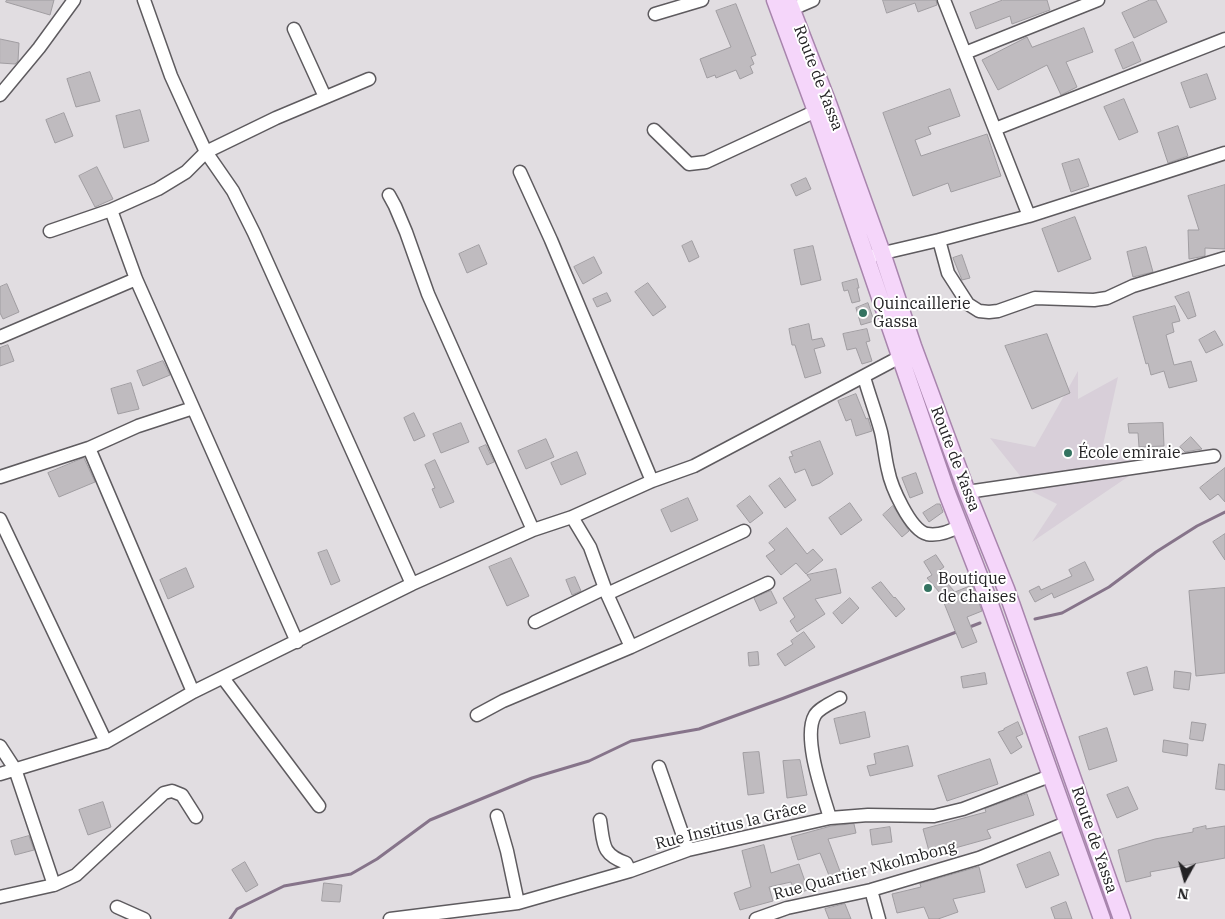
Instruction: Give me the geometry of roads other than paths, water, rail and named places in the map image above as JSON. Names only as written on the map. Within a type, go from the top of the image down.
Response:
[{"type":"main road","name":"Route de Yassa","points":[[784,6],[816,111],[900,357],[1102,919]]},
{"type":"main road","name":"Route de Yassa","points":[[784,6],[829,106],[882,253],[912,346],[966,492],[1006,588],[1122,919]]},
{"type":"street","points":[[0,95],[39,48],[74,0]]},
{"type":"street","points":[[144,0],[171,76],[206,152],[232,191],[254,233],[412,584]]},
{"type":"street","points":[[655,14],[702,0]]},
{"type":"street","points":[[784,6],[813,0]]},
{"type":"street","points":[[944,0],[1029,216]]},
{"type":"street","points":[[965,53],[1098,0]]},
{"type":"street","points":[[294,29],[325,97]]},
{"type":"street","points":[[995,129],[1225,39]]},
{"type":"street","points":[[50,231],[111,210],[158,189],[186,172],[206,152],[276,118],[369,79]]},
{"type":"street","points":[[654,130],[689,164],[706,162],[816,111]]},
{"type":"street","points":[[866,259],[882,253],[1029,216],[1225,153]]},
{"type":"street","points":[[520,172],[551,240],[652,482]]},
{"type":"street","points":[[388,195],[406,232],[428,294],[533,530]]},
{"type":"street","points":[[111,210],[136,279],[298,642]]},
{"type":"street","points":[[939,240],[948,273],[968,304],[978,311],[989,312],[998,311],[1035,298],[1094,300],[1108,298],[1132,286],[1225,258]]},
{"type":"street","points":[[0,337],[136,279]]},
{"type":"street","points":[[0,774],[106,742],[193,692],[298,642],[412,584],[533,530],[572,517],[694,466],[900,357]]},
{"type":"street","points":[[864,376],[881,432],[888,472],[899,500],[913,523],[926,534],[939,534],[954,530],[960,526]]},
{"type":"street","points":[[0,477],[89,448],[138,426],[193,408]]},
{"type":"street","points":[[89,448],[193,692]]},
{"type":"street","points":[[966,492],[1214,456]]},
{"type":"street","points":[[572,517],[590,547],[606,591],[631,647]]},
{"type":"street","points":[[0,520],[106,742]]},
{"type":"street","points":[[535,622],[744,531]]},
{"type":"street","points":[[478,715],[768,583]]},
{"type":"street","points":[[223,678],[319,806]]},
{"type":"street","points":[[830,818],[816,772],[810,725],[816,713],[840,698]]},
{"type":"street","points":[[0,746],[15,769],[54,885]]},
{"type":"street","points":[[659,767],[688,850]]},
{"type":"street","name":"Rue Institus la Grâce","points":[[390,919],[518,903],[630,871],[688,850],[830,818],[934,816],[963,809],[1050,776]]},
{"type":"street","points":[[0,897],[54,885],[76,875],[164,793],[172,791],[182,796],[196,816]]},
{"type":"street","points":[[497,816],[507,851],[518,903]]},
{"type":"street","points":[[600,820],[605,850],[614,859],[626,863],[630,871]]},
{"type":"street","name":"Rue Quartier Nkolmbong","points":[[756,919],[786,908],[871,890],[979,858],[1066,823]]},
{"type":"street","points":[[871,890],[880,919]]},
{"type":"street","points":[[117,907],[144,919]]},
{"type":"waterway","points":[[1035,619],[1062,613],[1109,587],[1156,552],[1197,526],[1225,512]]},
{"type":"waterway","points":[[967,628],[980,623]]},
{"type":"waterway","points":[[230,919],[237,909],[284,886],[351,874],[377,859],[430,820],[532,778],[589,761],[631,741],[699,729],[959,631]]},
{"type":"place","name":"Quincaillerie Gassa","points":[[863,313]]},
{"type":"place","name":"École emiraie","points":[[1068,453]]},
{"type":"place","name":"Boutique de chaises","points":[[928,588]]}]
